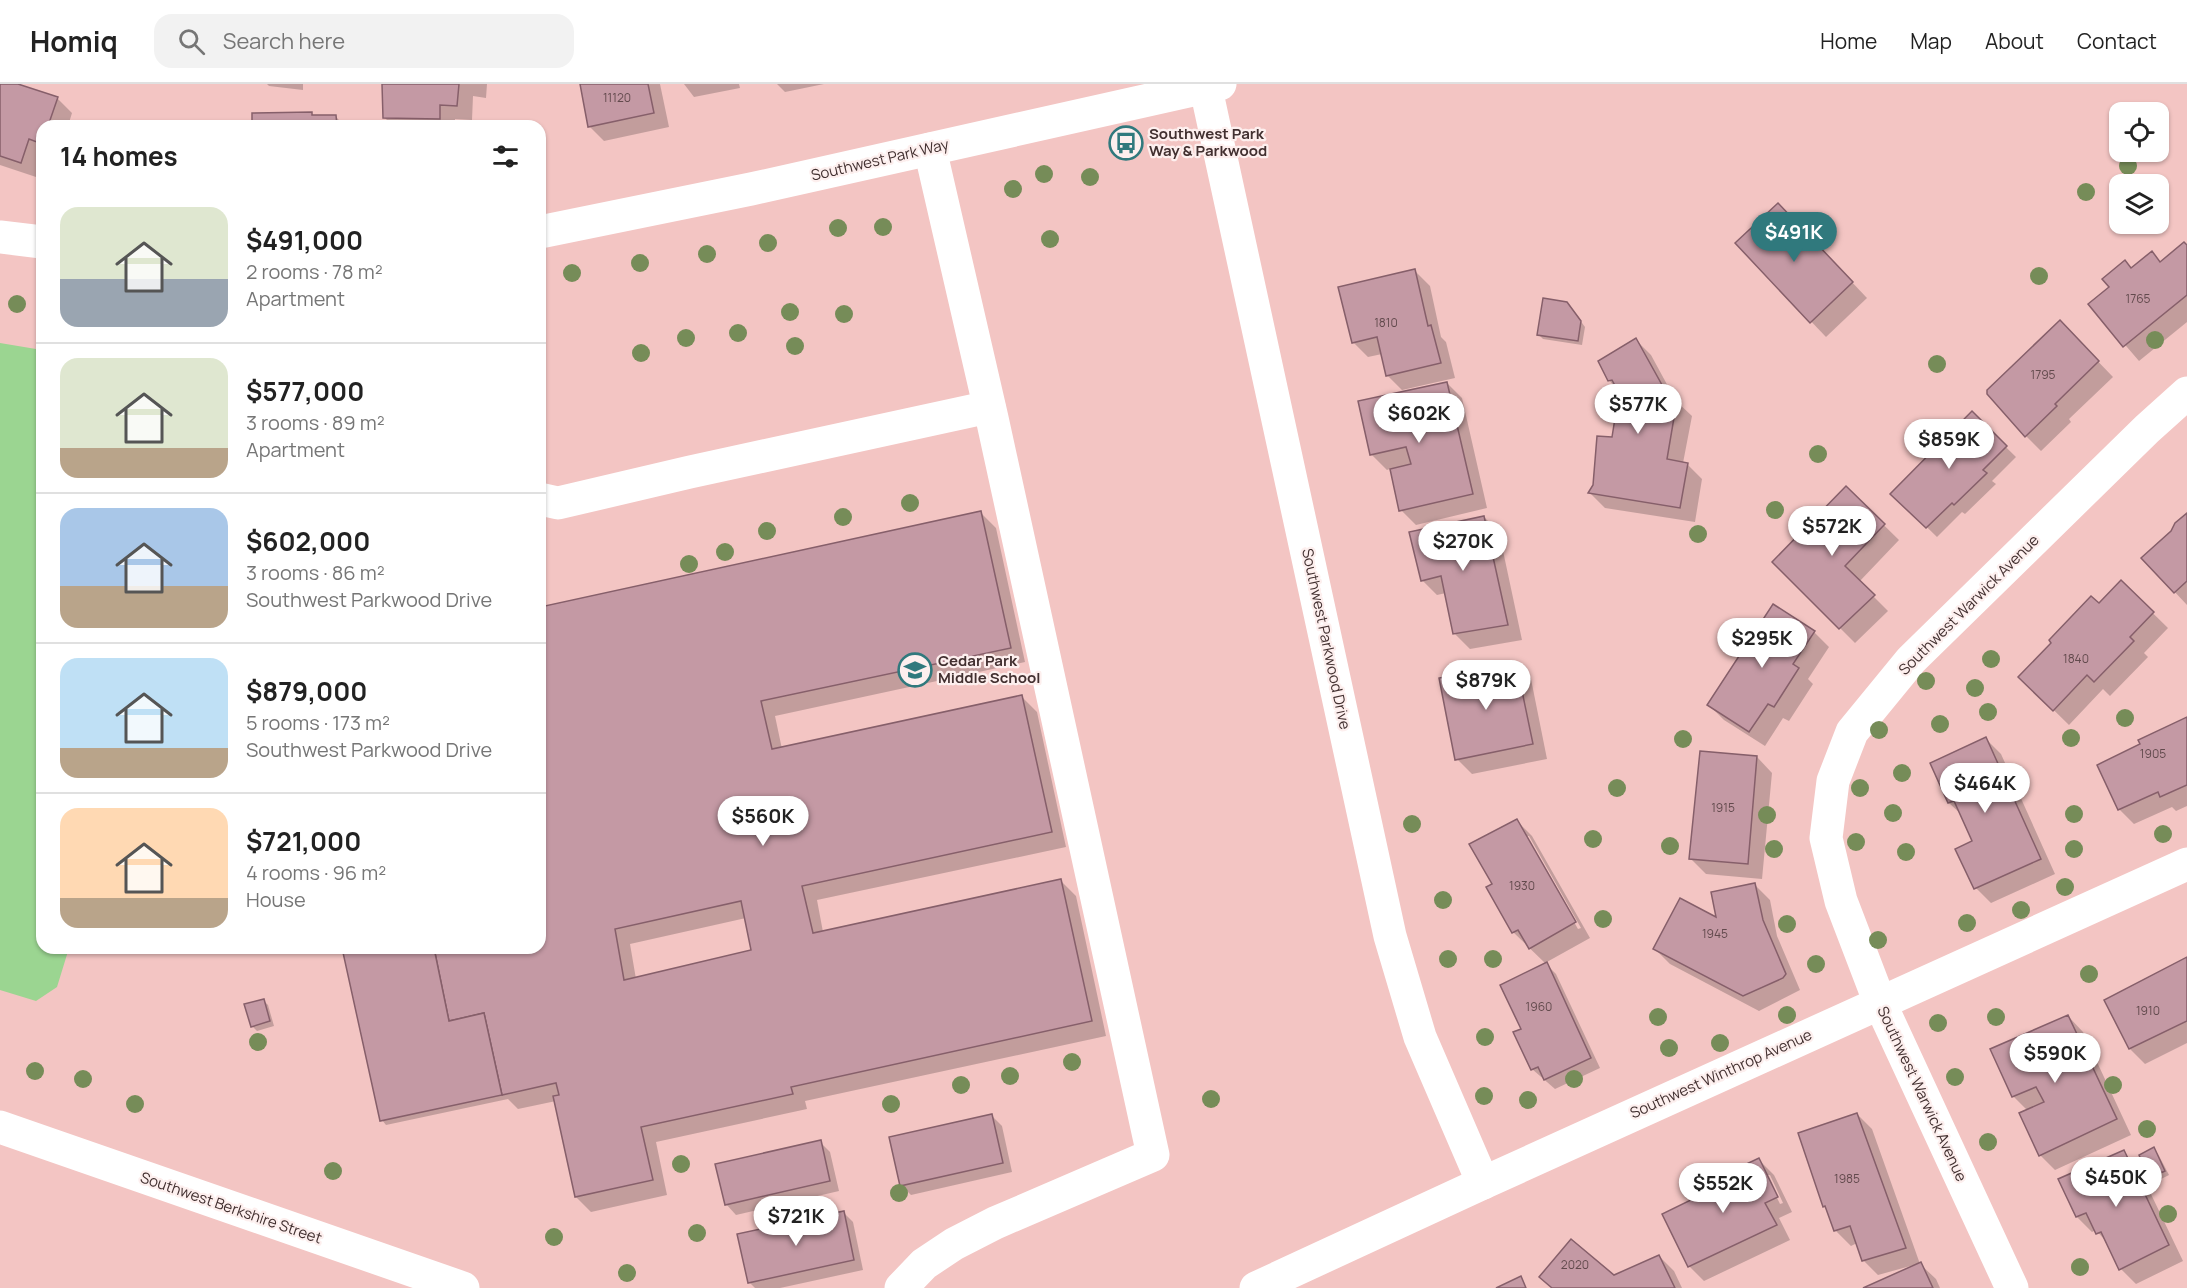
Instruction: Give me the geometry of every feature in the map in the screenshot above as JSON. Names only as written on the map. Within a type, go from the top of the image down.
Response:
[{"type":"street","name":"Southwest Park Way","points":[[546,231],[716,196],[1210,85]]},
{"type":"street","name":"Southwest Parkwood Drive","points":[[1210,85],[1390,936],[1420,1037],[1483,1183]]},
{"type":"street","points":[[901,1288],[924,1264],[954,1244],[1153,1155],[930,148]]},
{"type":"street","points":[[0,237],[36,241]]},
{"type":"street","name":"Southwest Warwick Avenue","points":[[2012,1288],[1880,1002],[1841,902],[1826,838],[1833,781],[1852,732],[1911,660],[2147,429],[2187,393]]},
{"type":"street","points":[[546,500],[558,503],[989,407]]},
{"type":"street","name":"Southwest Winthrop Avenue","points":[[1256,1288],[2187,864]]},
{"type":"street","name":"Southwest Berkshire Street","points":[[0,1127],[463,1288]]},
{"type":"green space","points":[[0,343],[36,349],[36,954],[67,954],[57,987],[36,1001],[0,990]]},
{"type":"building","points":[[0,84],[18,84],[58,97],[50,120],[36,120],[36,142],[29,139],[21,163],[0,156]]},
{"type":"building","points":[[382,84],[459,84],[457,106],[440,105],[440,119],[383,118]]},
{"type":"building","points":[[580,84],[648,84],[654,113],[588,127]]},
{"type":"building","points":[[312,112],[312,115],[336,115],[336,120],[252,120],[252,113]]},
{"type":"building","points":[[1778,203],[1853,282],[1810,323],[1735,243]]},
{"type":"building","points":[[2184,242],[2187,245],[2187,295],[2123,347],[2088,304],[2109,287],[2102,279],[2125,260],[2131,268],[2152,251],[2160,262]]},
{"type":"building","points":[[1415,269],[1428,326],[1431,325],[1441,363],[1386,376],[1377,337],[1352,343],[1338,287]]},
{"type":"building","points":[[1543,298],[1567,302],[1581,321],[1578,341],[1537,335]]},
{"type":"building","points":[[2060,320],[2099,361],[2025,437],[1987,394],[1987,390]]},
{"type":"building","points":[[1636,338],[1667,394],[1667,398],[1677,400],[1667,459],[1688,463],[1680,508],[1588,493],[1593,485],[1597,436],[1612,437],[1619,393],[1612,380],[1608,381],[1598,361]]},
{"type":"building","points":[[1447,382],[1473,494],[1399,511],[1390,469],[1411,464],[1406,447],[1370,455],[1358,401]]},
{"type":"building","points":[[1972,411],[2007,446],[1983,470],[1987,473],[1926,528],[1890,494]]},
{"type":"building","points":[[1846,486],[1885,524],[1845,566],[1875,595],[1839,629],[1772,562]]},
{"type":"building","points":[[981,511],[1011,648],[761,701],[772,749],[1022,695],[1052,832],[802,886],[813,933],[1061,879],[1092,1021],[791,1087],[793,1094],[641,1127],[653,1180],[575,1197],[553,1096],[559,1095],[556,1083],[502,1095],[484,1013],[449,1021],[435,954],[546,954],[546,606]],"holes":[[[741,901],[751,950],[624,980],[615,929]]]},
{"type":"building","points":[[2187,513],[2187,581],[2174,593],[2141,558]]},
{"type":"building","points":[[1484,516],[1508,625],[1453,634],[1441,576],[1421,581],[1409,532]]},
{"type":"building","points":[[2121,580],[2154,612],[2130,637],[2134,641],[2094,682],[2087,675],[2053,711],[2018,677],[2091,596],[2099,603]]},
{"type":"building","points":[[1773,604],[1815,631],[1793,664],[1799,668],[1774,707],[1768,704],[1749,732],[1707,705]]},
{"type":"building","points":[[1516,662],[1533,744],[1455,760],[1439,678]]},
{"type":"building","points":[[2187,717],[2187,785],[2160,797],[2158,792],[2118,810],[2097,765],[2140,744],[2138,740]]},
{"type":"building","points":[[1986,737],[2041,859],[1974,889],[1955,849],[1972,841],[1954,801],[1948,803],[1930,763]]},
{"type":"building","points":[[1700,751],[1757,756],[1748,864],[1689,859]]},
{"type":"building","points":[[1517,819],[1576,922],[1529,949],[1518,930],[1512,933],[1486,887],[1492,884],[1469,844]]},
{"type":"building","points":[[1755,883],[1763,920],[1786,974],[1783,978],[1743,996],[1653,949],[1680,898],[1716,917],[1711,892]]},
{"type":"building","points":[[343,954],[435,954],[449,1021],[484,1013],[502,1095],[380,1121]]},
{"type":"building","points":[[2187,957],[2187,1021],[2129,1049],[2104,1000]]},
{"type":"building","points":[[1547,962],[1591,1058],[1544,1080],[1538,1067],[1531,1070],[1513,1032],[1521,1029],[1500,985]]},
{"type":"building","points":[[264,999],[270,1021],[251,1027],[244,1004]]},
{"type":"building","points":[[2068,1015],[2117,1119],[2039,1156],[2019,1113],[2044,1102],[2036,1087],[2012,1097],[1990,1049]]},
{"type":"building","points":[[1857,1113],[1906,1248],[1862,1261],[1850,1226],[1834,1231],[1825,1206],[1823,1207],[1798,1133]]},
{"type":"building","points":[[992,1114],[1003,1163],[900,1186],[889,1137]]},
{"type":"building","points":[[821,1140],[830,1181],[725,1205],[715,1164]]},
{"type":"building","points":[[2154,1147],[2165,1171],[2149,1178],[2139,1155]]},
{"type":"building","points":[[2124,1150],[2169,1245],[2119,1270],[2101,1232],[2096,1234],[2086,1213],[2076,1217],[2058,1179]]},
{"type":"building","points":[[1759,1158],[1778,1197],[1765,1203],[1777,1225],[1688,1267],[1662,1214],[1693,1199],[1691,1195],[1723,1180],[1721,1176]]},
{"type":"building","points":[[844,1211],[854,1260],[748,1283],[737,1234]]},
{"type":"building","points":[[1571,1239],[1614,1275],[1659,1255],[1675,1288],[1552,1288],[1539,1277]]},
{"type":"building","points":[[1921,1262],[1933,1288],[1863,1288]]},
{"type":"building","points":[[1521,1276],[1526,1288],[1496,1288]]},
{"type":"place","name":"Southwest Park Way & Parkwood","points":[[1126,143]]},
{"type":"place","name":"Cedar Park Middle School","points":[[915,670]]}]
